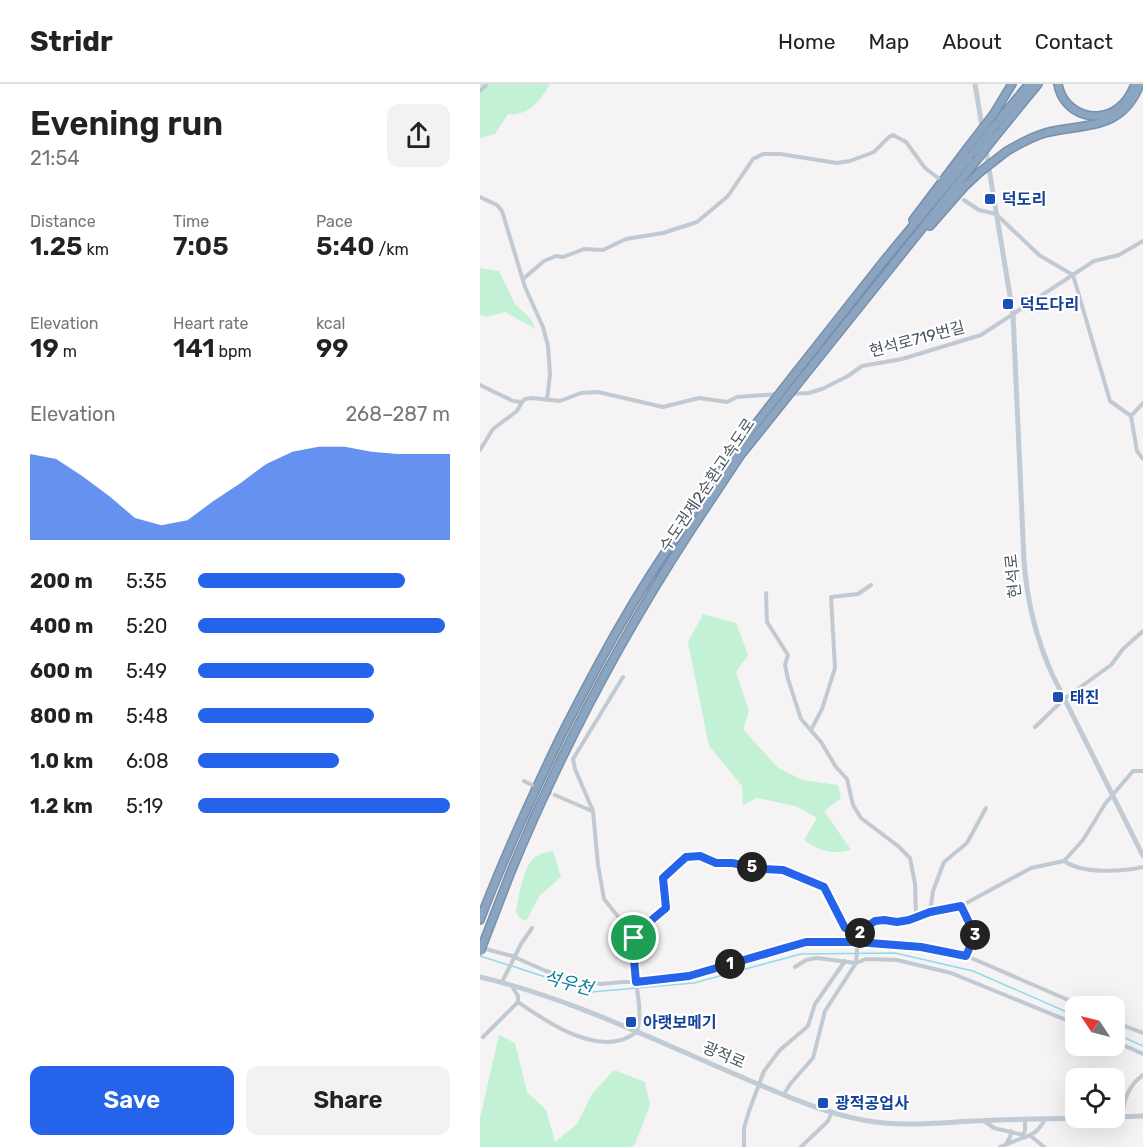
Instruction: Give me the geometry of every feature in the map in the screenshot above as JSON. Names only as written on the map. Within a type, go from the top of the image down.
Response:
[{"type":"highway","points":[[971,149],[1012,84]]},
{"type":"highway","points":[[971,149],[995,125],[1029,84]]},
{"type":"highway","name":"수도권제2순환고속도로","points":[[480,920],[500,869],[545,770],[600,660],[653,569],[737,448],[854,314],[1038,84]]},
{"type":"highway","points":[[1058,84],[1062,98],[1070,107],[1088,116],[1108,113],[1122,106],[1135,84]]},
{"type":"highway","points":[[854,314],[949,204],[980,172],[1007,152],[1042,134],[1104,123],[1131,102],[1140,84]]},
{"type":"highway","name":"수도권제2순환고속도로","points":[[480,952],[538,805],[642,606],[740,456],[921,208],[971,149]]},
{"type":"street","points":[[480,91],[487,84]]},
{"type":"street","points":[[975,84],[1013,314]]},
{"type":"street","points":[[523,279],[544,261],[556,256],[563,257],[584,249],[603,250],[626,239],[663,233],[697,222],[728,196],[753,159],[763,154],[780,153],[837,163],[874,152],[893,135],[906,142],[919,162],[938,178]]},
{"type":"street","points":[[480,197],[497,205],[502,211],[523,279],[543,327],[548,346],[550,374],[547,399]]},
{"type":"street","points":[[964,200],[979,210],[996,214],[1038,255],[1073,275],[1110,401],[1131,416],[1137,452],[1143,459]]},
{"type":"street","name":"현석로719번길","points":[[480,385],[522,402],[531,398],[560,401],[581,393],[598,392],[663,407],[699,398],[726,402],[737,397],[809,393],[836,382],[862,366],[902,359],[981,335],[1094,261],[1119,255],[1143,241]]},
{"type":"street","name":"현석로","points":[[1013,314],[1026,585],[1041,650],[1143,856]]},
{"type":"street","points":[[480,450],[493,429],[517,411],[522,402]]},
{"type":"street","points":[[1131,416],[1143,404]]},
{"type":"street","points":[[811,730],[822,709],[835,668],[831,597],[858,594],[871,585]]},
{"type":"street","points":[[766,593],[767,622],[788,655],[785,665],[801,719],[821,742],[836,767],[847,779],[853,805],[861,818],[910,858],[915,884],[916,917]]},
{"type":"street","points":[[1035,727],[1065,699],[1111,664],[1143,631]]},
{"type":"street","points":[[518,1002],[562,1029],[588,1040],[608,1042],[621,1040],[638,1032],[640,1017],[634,938],[604,899],[593,811],[573,759],[622,677]]},
{"type":"street","points":[[782,1094],[813,1058],[825,1011],[857,962],[857,942],[860,933],[875,921],[897,922],[961,906],[1031,868],[1064,861],[1083,840],[1133,771],[1143,771]]},
{"type":"street","points":[[524,781],[532,785]]},
{"type":"street","points":[[555,795],[593,811]]},
{"type":"street","points":[[930,912],[933,891],[944,862],[967,843],[986,808]]},
{"type":"street","points":[[634,938],[666,908],[663,878],[686,857],[700,856],[716,863],[783,870],[824,887],[845,928],[860,933]]},
{"type":"street","points":[[1064,861],[1077,868],[1092,870],[1143,867]]},
{"type":"street","points":[[961,906],[975,935],[966,956]]},
{"type":"street","points":[[502,982],[532,928]]},
{"type":"street","points":[[480,947],[575,980],[601,984],[689,976],[806,942],[857,942],[921,947],[966,956],[1065,999]]},
{"type":"street","points":[[795,967],[806,960],[817,958],[857,962],[866,959],[897,960],[951,973],[1065,1020]]},
{"type":"street","name":"광적로","points":[[480,977],[502,982],[572,1006],[760,1084],[771,1060],[808,1026],[815,1004],[845,961]]},
{"type":"street","points":[[483,1037],[518,1002],[518,996],[511,985]]},
{"type":"street","points":[[1125,1026],[1143,1033]]},
{"type":"street","points":[[1125,1046],[1143,1054]]},
{"type":"street","points":[[1125,1100],[1133,1082],[1143,1075]]},
{"type":"street","points":[[744,1147],[744,1128],[760,1084],[832,1112],[877,1122],[927,1123],[1065,1119]]},
{"type":"street","points":[[801,1147],[828,1121],[832,1112]]},
{"type":"street","points":[[1125,1116],[1143,1116]]},
{"type":"street","points":[[1031,1136],[1041,1127],[1045,1119]]},
{"type":"street","points":[[1022,1136],[1025,1120]]},
{"type":"street","points":[[984,1121],[994,1128],[1022,1136],[1031,1136],[1044,1147]]},
{"type":"street","points":[[1003,1146],[1010,1137],[1011,1131]]},
{"type":"street","points":[[1003,1146],[1022,1136]]},
{"type":"green space","points":[[480,84],[550,84],[528,110],[508,114],[495,134],[480,138]]},
{"type":"green space","points":[[480,268],[499,271],[515,304],[531,319],[536,329],[505,312],[486,317],[480,314]]},
{"type":"green space","points":[[703,614],[736,623],[748,655],[736,672],[749,711],[743,729],[777,767],[802,780],[838,785],[841,798],[824,811],[851,850],[826,851],[804,840],[817,818],[796,806],[757,798],[743,805],[742,786],[709,746],[688,642]]},
{"type":"green space","points":[[553,851],[561,877],[540,895],[526,921],[516,912],[525,874],[535,857]]},
{"type":"green space","points":[[499,1035],[515,1043],[527,1092],[546,1110],[555,1142],[577,1124],[592,1094],[614,1070],[645,1082],[650,1105],[635,1144],[630,1147],[480,1147],[480,1118]]},
{"type":"waterway","name":"석우천","points":[[512,966],[591,992],[694,983],[801,954],[895,953],[973,971],[1065,1011]]},
{"type":"waterway","name":"석우천","points":[[480,956],[508,965]]},
{"type":"waterway","name":"석우천","points":[[1125,1038],[1143,1046]]},
{"type":"tunnel","points":[[537,787],[555,795]]},
{"type":"place","name":"덕도리","points":[[990,199]]},
{"type":"place","name":"덕도다리","points":[[1008,304]]},
{"type":"place","name":"태진","points":[[1058,697]]},
{"type":"place","name":"아랫보메기","points":[[631,1022]]},
{"type":"place","name":"광적공업사","points":[[823,1103]]},
{"type":"route","points":[[634,938],[636,982],[689,976],[806,942],[857,942],[862,930],[875,921],[909,920],[930,912],[961,906],[975,935],[966,956],[921,947],[857,942],[860,933],[845,928],[824,887],[783,870],[764,869],[743,864],[721,864],[700,856],[692,856],[686,857],[663,878],[666,908],[634,938]]}]
